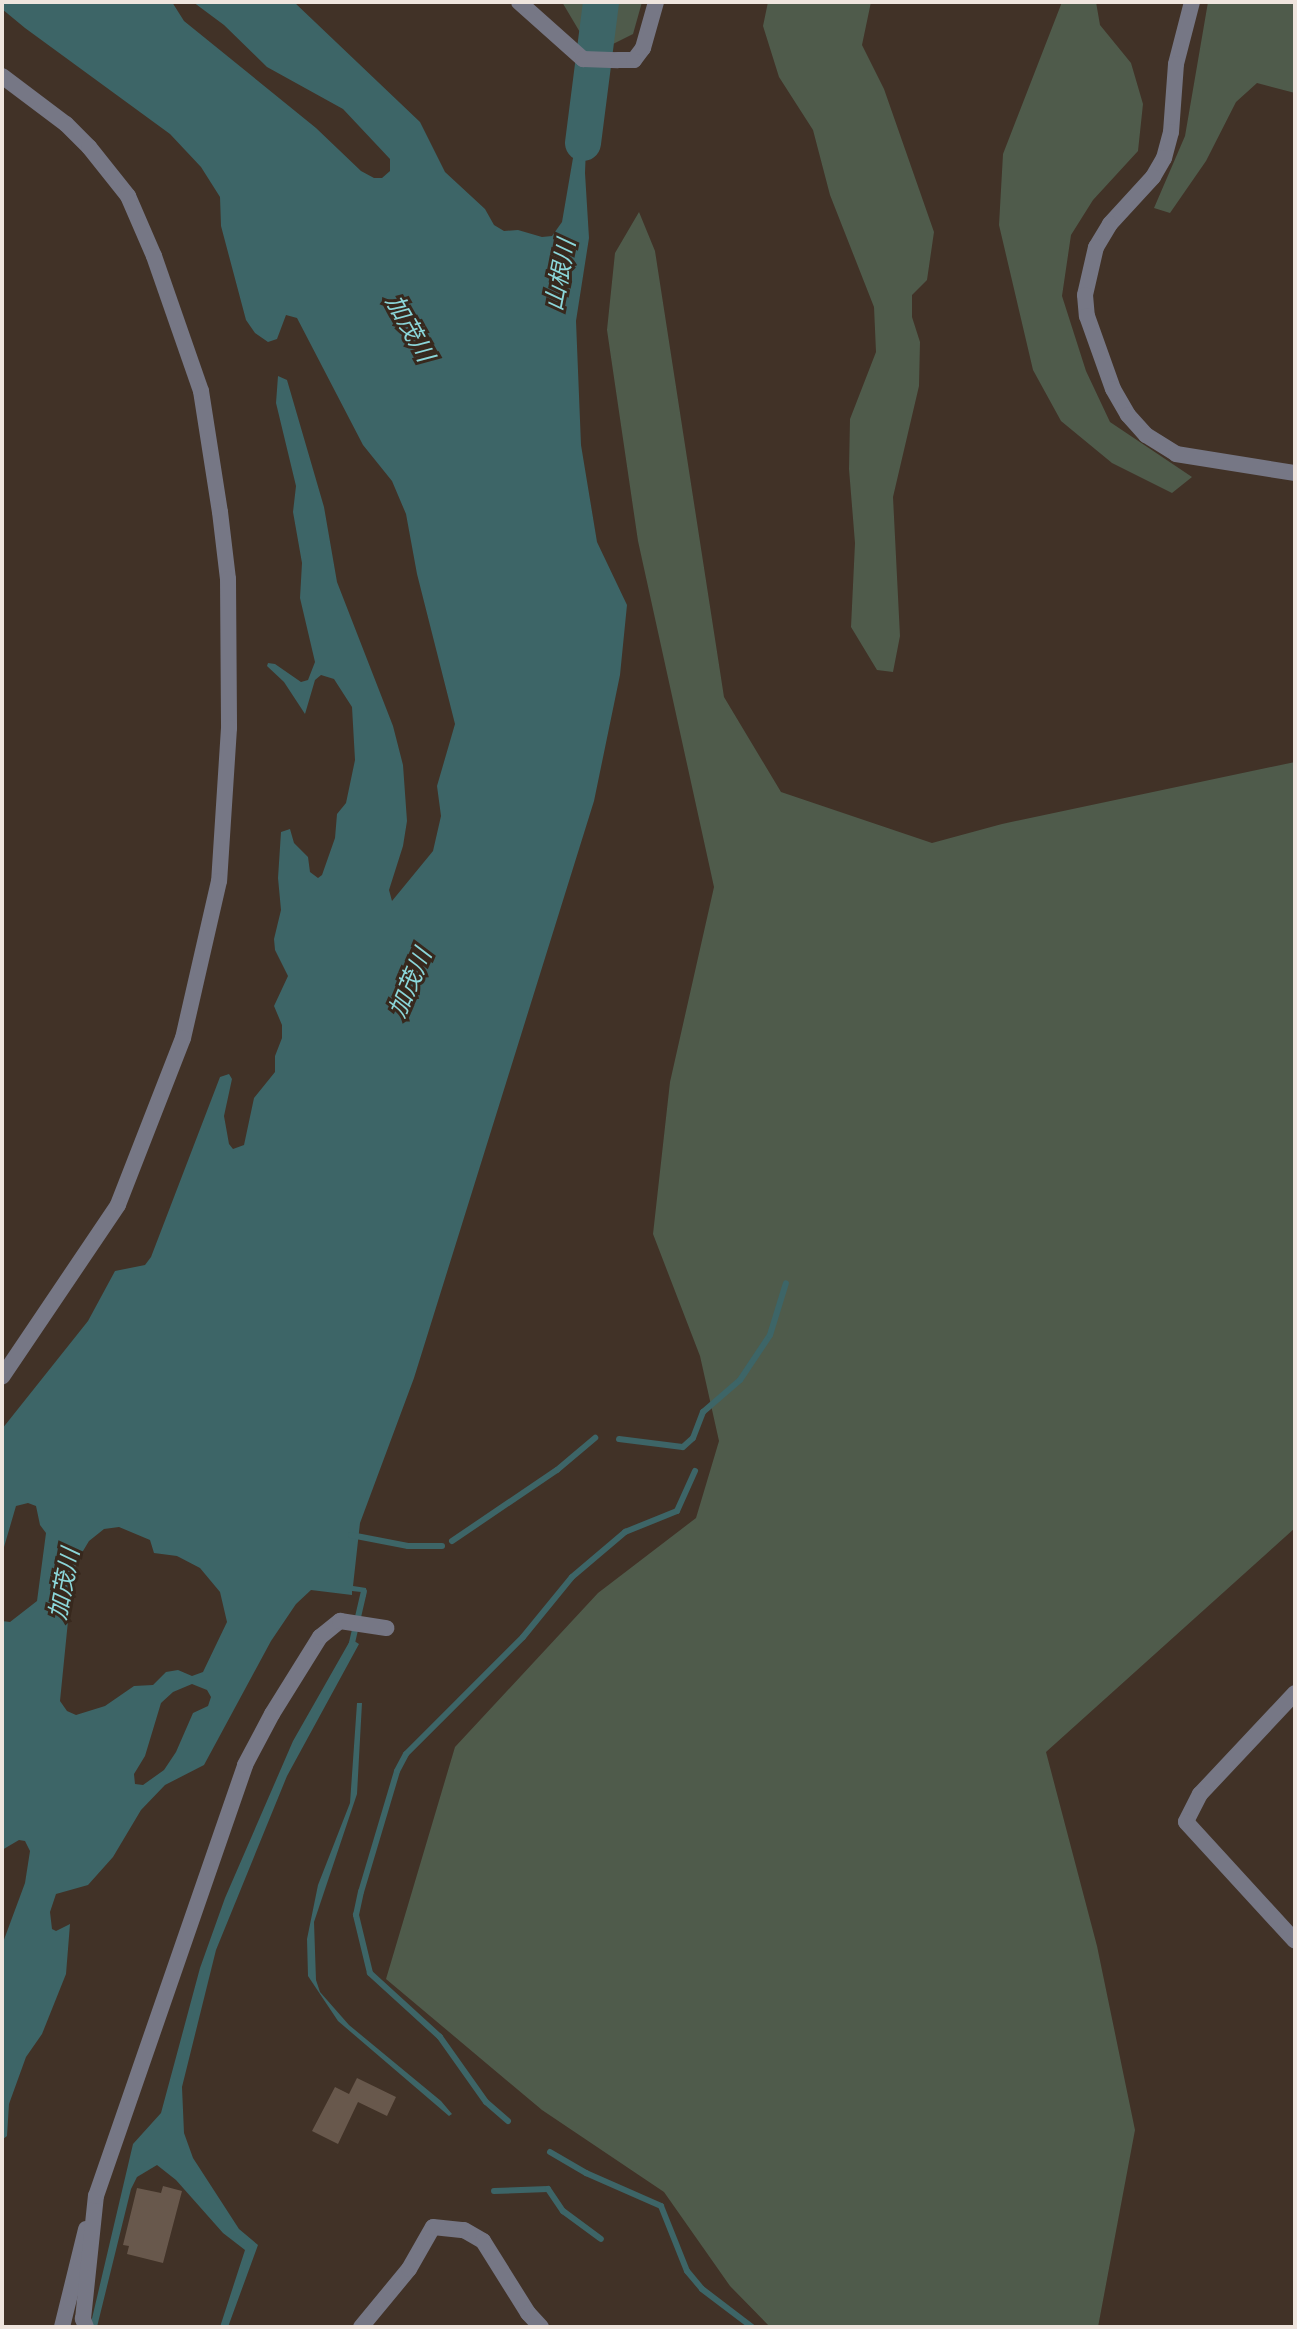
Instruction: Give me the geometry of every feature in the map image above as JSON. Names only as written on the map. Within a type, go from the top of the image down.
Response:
[{"type":"street","points":[[519,2],[583,59],[606,60],[634,60],[643,48],[656,2]]},
{"type":"street","points":[[1192,2],[1176,64],[1171,132],[1164,158],[1153,177],[1110,224],[1096,247],[1085,295],[1087,316],[1113,389],[1128,415],[1146,435],[1176,454],[1295,473]]},
{"type":"street","points":[[2,76],[66,124],[89,147],[128,196],[154,256],[201,391],[218,497],[228,579],[229,728],[219,881],[183,1038],[118,1205],[87,1256],[2,1377]]},
{"type":"street","points":[[62,2327],[78,2251],[114,2138],[245,1765],[272,1714],[320,1637],[340,1621],[386,1628]]},
{"type":"street","points":[[1295,1693],[1200,1794],[1186,1822],[1295,1941]]},
{"type":"street","points":[[86,2327],[83,2319],[91,2216]]},
{"type":"street","points":[[361,2327],[409,2269],[433,2227],[464,2230],[483,2241],[528,2313],[541,2327]]},
{"type":"green space","points":[[562,2],[642,2],[633,34],[605,48],[584,39]]},
{"type":"green space","points":[[768,2],[871,2],[862,45],[884,89],[934,232],[927,280],[912,295],[912,317],[920,342],[919,386],[893,497],[900,636],[893,672],[877,670],[851,627],[855,543],[849,469],[850,419],[876,352],[874,307],[830,195],[813,130],[779,77],[763,26]]},
{"type":"green space","points":[[1062,2],[1096,2],[1100,25],[1131,63],[1143,104],[1138,151],[1093,200],[1071,235],[1062,296],[1086,371],[1110,422],[1192,477],[1172,493],[1112,463],[1061,421],[1033,370],[999,225],[1003,154]]},
{"type":"green space","points":[[1208,2],[1295,2],[1295,93],[1257,83],[1236,102],[1206,161],[1170,213],[1154,208],[1185,136]]},
{"type":"green space","points":[[639,212],[655,251],[724,697],[781,792],[932,843],[1002,824],[1295,762],[1295,1528],[1046,1752],[1097,1946],[1135,2130],[1098,2327],[770,2327],[730,2286],[664,2192],[542,2110],[386,1979],[455,1747],[598,1593],[696,1518],[719,1441],[700,1356],[653,1234],[670,1082],[714,887],[638,541],[607,330],[615,253]]},
{"type":"water","name":"加茂川","points":[[2,2],[172,2],[184,21],[316,128],[361,171],[374,178],[382,178],[390,171],[390,159],[343,109],[267,67],[224,25],[193,2],[294,2],[420,122],[445,172],[485,209],[494,225],[504,231],[518,230],[542,237],[552,236],[562,222],[584,94],[588,94],[585,173],[589,238],[576,321],[581,445],[597,542],[627,605],[620,675],[594,801],[414,1378],[360,1523],[353,1586],[366,1588],[366,1597],[361,1592],[352,1591],[352,1595],[311,1590],[296,1604],[271,1641],[204,1765],[165,1785],[141,1810],[113,1857],[88,1885],[56,1894],[50,1912],[52,1929],[56,1931],[70,1924],[66,1974],[42,2034],[26,2057],[9,2104],[7,2136],[3,2139],[2,1945],[25,1883],[30,1851],[25,1841],[19,1840],[2,1850],[2,1621],[10,1622],[37,1601],[46,1533],[40,1525],[36,1506],[28,1503],[16,1506],[2,1554],[2,1429],[88,1321],[115,1271],[145,1265],[151,1257],[220,1077],[229,1074],[232,1079],[224,1116],[229,1144],[233,1149],[244,1145],[254,1098],[275,1072],[275,1056],[282,1038],[282,1025],[274,1006],[288,976],[275,950],[274,939],[281,910],[278,878],[281,832],[290,829],[294,843],[308,857],[310,872],[318,878],[322,875],[335,838],[337,814],[346,803],[355,760],[352,707],[334,679],[321,675],[315,680],[305,714],[284,682],[267,666],[268,663],[275,664],[301,682],[308,680],[315,662],[300,598],[302,563],[293,512],[296,486],[276,403],[278,376],[287,380],[324,507],[337,582],[393,726],[403,765],[407,821],[403,846],[389,890],[392,901],[433,851],[441,816],[437,786],[455,724],[417,574],[406,514],[392,481],[363,445],[297,318],[286,315],[277,339],[268,342],[255,333],[246,320],[221,226],[220,197],[201,167],[170,134],[2,9]],"holes":[[[119,1527],[150,1540],[154,1553],[177,1556],[200,1568],[220,1592],[227,1622],[203,1672],[192,1676],[178,1670],[166,1672],[153,1685],[134,1686],[105,1706],[76,1715],[67,1711],[60,1701],[72,1581],[77,1561],[89,1541],[104,1529]],[[192,1684],[207,1690],[211,1697],[208,1706],[193,1713],[176,1752],[164,1770],[143,1785],[135,1784],[134,1774],[145,1756],[161,1703],[173,1692]]]},
{"type":"water","points":[[351,1639],[359,1644],[287,1776],[216,1950],[182,2087],[184,2133],[193,2158],[239,2229],[258,2245],[228,2327],[220,2327],[245,2250],[223,2233],[176,2180],[157,2165],[137,2177],[131,2189],[97,2327],[90,2327],[133,2144],[161,2113],[200,1968],[225,1898],[293,1741]]},
{"type":"water","points":[[357,1703],[362,1703],[357,1794],[314,1922],[316,1980],[320,1992],[349,2025],[441,2101],[452,2114],[449,2116],[338,2021],[308,1976],[307,1939],[318,1885],[350,1803]]},
{"type":"building","points":[[357,2078],[396,2097],[387,2116],[358,2102],[338,2144],[312,2131],[335,2087],[349,2094]]},
{"type":"building","points":[[163,2186],[182,2191],[163,2263],[127,2254],[129,2246],[123,2245],[137,2188],[161,2193]]},
{"type":"waterway","name":"山根川","points":[[583,143],[601,2]]},
{"type":"waterway","points":[[619,1439],[683,1447],[693,1438],[703,1412],[740,1380],[770,1335],[786,1283]]},
{"type":"waterway","points":[[452,1541],[557,1470],[595,1438]]},
{"type":"waterway","points":[[508,2121],[486,2102],[440,2037],[370,1973],[356,1915],[361,1892],[397,1771],[406,1754],[523,1637],[572,1577],[625,1532],[677,1511],[695,1471]]},
{"type":"waterway","points":[[351,1535],[408,1546],[442,1546]]},
{"type":"waterway","points":[[351,1647],[364,1591]]},
{"type":"waterway","points":[[550,2152],[586,2173],[661,2206],[687,2271],[702,2289],[752,2327]]},
{"type":"waterway","points":[[494,2191],[548,2189],[563,2211],[601,2239]]}]
